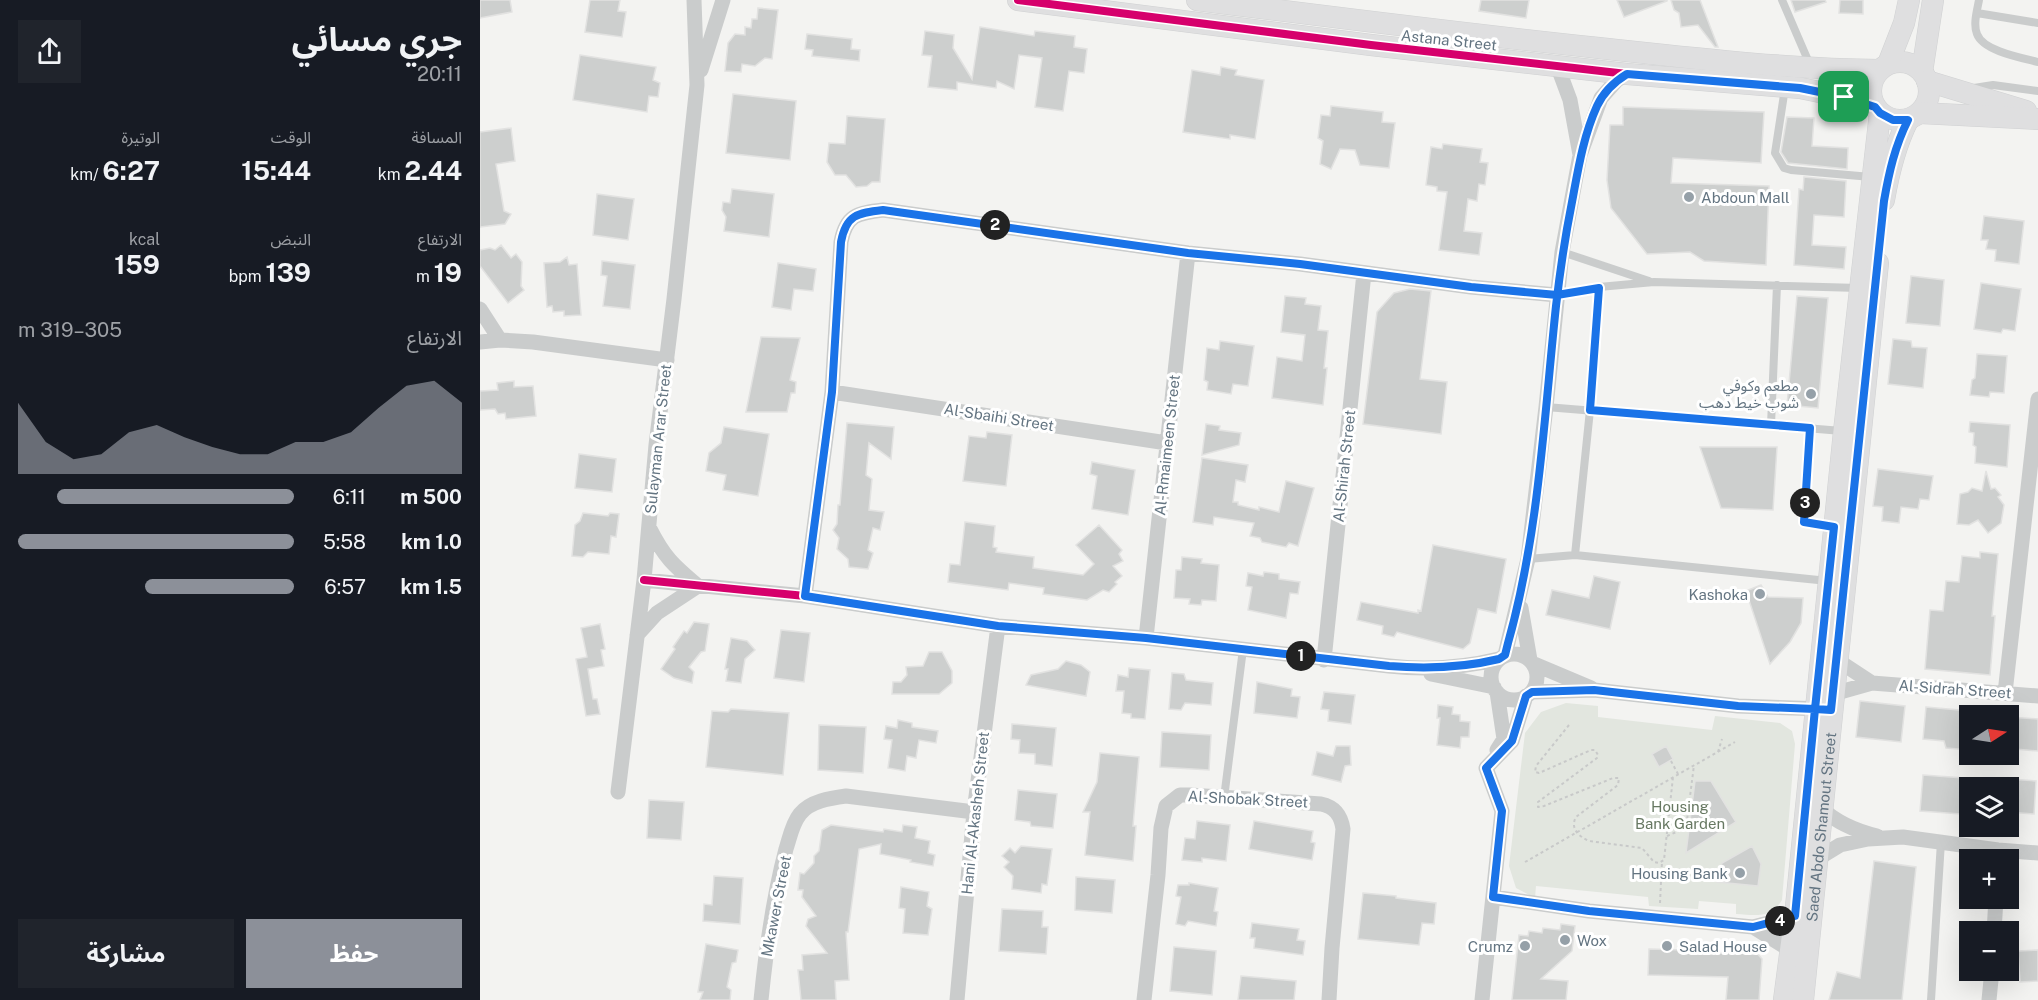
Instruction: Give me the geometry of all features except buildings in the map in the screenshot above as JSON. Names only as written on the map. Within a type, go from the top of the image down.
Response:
[{"type":"main road","name":"Astana Street","points":[[1018,0],[1324,40],[1627,74],[1821,91],[1878,110]]},
{"type":"main road","name":"Astana Street","points":[[1197,0],[1293,7],[1400,27],[1635,52],[1811,68],[1884,67]]},
{"type":"main road","points":[[1909,0],[1904,23],[1884,67],[1874,78],[1871,88],[1871,98],[1878,110],[1893,120],[1914,116],[2038,117]]},
{"type":"main road","points":[[1914,116],[1928,98],[1925,77],[1933,0]]},
{"type":"main road","points":[[1884,67],[1907,63],[1925,77],[2038,117]]},
{"type":"main road","name":"Saed Abdo Shamout Street","points":[[1803,1000],[1821,808],[1829,581],[1873,177],[1878,110]]},
{"type":"main road","name":"Saed Abdo Shamout Street","points":[[1784,1000],[1826,704],[1837,660],[1884,201],[1891,161],[1899,137],[1914,116]]},
{"type":"street","name":"Sulayman Arar Street","points":[[618,792],[644,580],[697,85],[694,0]]},
{"type":"street","name":"Sulayman Arar Street","points":[[697,85],[723,0]]},
{"type":"street","points":[[1557,66],[1570,100],[1580,155]]},
{"type":"street","points":[[1486,768],[1504,740],[1491,672],[1502,657],[1528,559],[1562,252],[1580,155],[1601,98],[1611,85],[1627,74]]},
{"type":"street","points":[[805,596],[832,392],[844,227],[850,219],[861,214],[883,210],[1188,253],[1557,295]]},
{"type":"street","name":"Al-Rmaimeen Street","points":[[1146,638],[1188,253]]},
{"type":"street","name":"Al-Shirah Street","points":[[1324,660],[1364,273]]},
{"type":"street","points":[[480,309],[500,340]]},
{"type":"street","points":[[480,342],[500,340],[533,342],[667,360]]},
{"type":"street","name":"Al-Sbaihi Street","points":[[832,392],[1167,443]]},
{"type":"street","points":[[2005,693],[2038,399]]},
{"type":"street","points":[[649,527],[661,551],[675,567],[698,586]]},
{"type":"street","points":[[644,580],[805,596],[998,626],[1146,638],[1324,660],[1414,668],[1454,667],[1518,654],[1594,690]]},
{"type":"street","points":[[637,635],[657,613],[698,586]]},
{"type":"street","points":[[1486,768],[1512,741],[1537,678],[1524,636],[1520,596]]},
{"type":"street","name":"Hani Al-Akasheh Street","points":[[957,1000],[974,812],[998,626]]},
{"type":"street","name":"Al-Sidrah Street","points":[[1837,660],[1872,683]]},
{"type":"street","points":[[1414,668],[1495,690],[1511,700],[1529,694],[1594,690]]},
{"type":"street","name":"Al-Sidrah Street","points":[[1594,690],[1738,706],[1826,704],[1872,683],[2038,696]]},
{"type":"street","points":[[1482,1000],[1502,811],[1486,768]]},
{"type":"street","name":"Al-Shobak Street","points":[[1144,1000],[1161,828],[1166,806],[1180,795],[1321,804],[1335,810],[1342,820],[1329,1000]]},
{"type":"street","name":"Mkawer Street","points":[[761,1000],[779,875],[792,829],[800,813],[827,799],[846,796],[974,812]]},
{"type":"street","points":[[1821,808],[1835,820],[1851,828],[1883,838]]},
{"type":"street","points":[[1817,859],[1840,845],[1883,838],[1903,837],[1972,849]]},
{"type":"street","points":[[2019,854],[2038,853]]},
{"type":"street","points":[[1493,897],[1546,906],[1753,927],[1795,916]]},
{"type":"street","points":[[1753,927],[1790,950]]},
{"type":"street","points":[[1989,1000],[1991,981]]},
{"type":"lane","points":[[1782,0],[1811,68]]},
{"type":"lane","points":[[1979,0],[1976,29],[1983,42],[1992,48],[2038,62]]},
{"type":"lane","points":[[1977,13],[2038,22]]},
{"type":"lane","points":[[1960,90],[1993,85],[2038,91]]},
{"type":"lane","points":[[1786,87],[1775,153],[1784,168],[1873,177]]},
{"type":"lane","points":[[1562,252],[1654,282]]},
{"type":"lane","points":[[1557,295],[1654,282],[1860,288]]},
{"type":"lane","points":[[1771,425],[1777,285]]},
{"type":"lane","points":[[1575,555],[1590,410],[1599,288]]},
{"type":"lane","points":[[1546,407],[1844,431]]},
{"type":"lane","points":[[1810,428],[1804,522],[1834,527]]},
{"type":"lane","points":[[1528,559],[1575,555],[1829,581]]},
{"type":"lane","points":[[1224,798],[1243,649]]},
{"type":"lane","points":[[1931,1000],[1941,842]]},
{"type":"path","points":[[1569,725],[1536,766],[1535,772],[1539,773],[1591,750],[1598,752],[1597,759],[1538,802],[1538,807],[1616,777],[1619,778],[1618,785],[1578,813],[1573,822],[1576,832],[1589,841],[1642,848],[1654,862],[1662,861]]},
{"type":"path","points":[[1718,752],[1722,739]]},
{"type":"path","points":[[1526,862],[1735,742]]},
{"type":"path","points":[[1671,761],[1678,774]]},
{"type":"path","points":[[1667,836],[1686,828],[1694,765]]},
{"type":"path","points":[[1659,918],[1662,861],[1666,855],[1673,777]]},
{"type":"green space","name":"Housing Bank Garden","points":[[1566,703],[1598,706],[1598,717],[1712,730],[1715,716],[1780,723],[1792,731],[1795,744],[1782,900],[1777,906],[1767,913],[1750,915],[1736,914],[1736,904],[1699,901],[1698,909],[1649,906],[1648,897],[1536,886],[1535,898],[1516,888],[1509,866],[1525,733],[1541,712]]},
{"type":"cycle path","points":[[1018,0],[1371,45],[1627,74],[1800,88],[1844,97],[1875,107]]},
{"type":"cycle path","points":[[805,596],[832,392],[841,242],[846,226],[860,214],[883,210],[1188,253],[1557,295]]},
{"type":"cycle path","points":[[644,580],[805,596],[998,626],[1146,638],[1389,666],[1444,667],[1499,659]]},
{"type":"place","name":"Abdoun Mall","points":[[1689,197]]},
{"type":"place","name":"مطعم وكوفي شوب خيط دهب","points":[[1811,394]]},
{"type":"place","name":"Kashoka","points":[[1760,594]]},
{"type":"place","name":"Housing Bank","points":[[1740,873]]},
{"type":"place","name":"Wox","points":[[1565,940]]},
{"type":"place","name":"Crumz","points":[[1525,946]]},
{"type":"place","name":"Salad House","points":[[1667,946]]},
{"type":"route","points":[[1844,97],[1800,88],[1627,74],[1611,85],[1601,98],[1580,155],[1562,252],[1557,295],[1551,352],[1546,407],[1528,559],[1505,655],[1499,659],[1454,667],[1389,666],[1146,638],[998,626],[805,596],[832,392],[841,242],[844,227],[850,219],[861,214],[883,210],[1188,253],[1300,264],[1471,287],[1557,295],[1599,288],[1590,410],[1810,428],[1804,522],[1834,527],[1815,709],[1738,706],[1594,690],[1532,692],[1526,696],[1512,741],[1486,768],[1502,811],[1493,897],[1589,911],[1753,927],[1795,916],[1815,709],[1831,710],[1833,694],[1884,201],[1894,152],[1908,120],[1887,118],[1875,107],[1844,97]]}]
